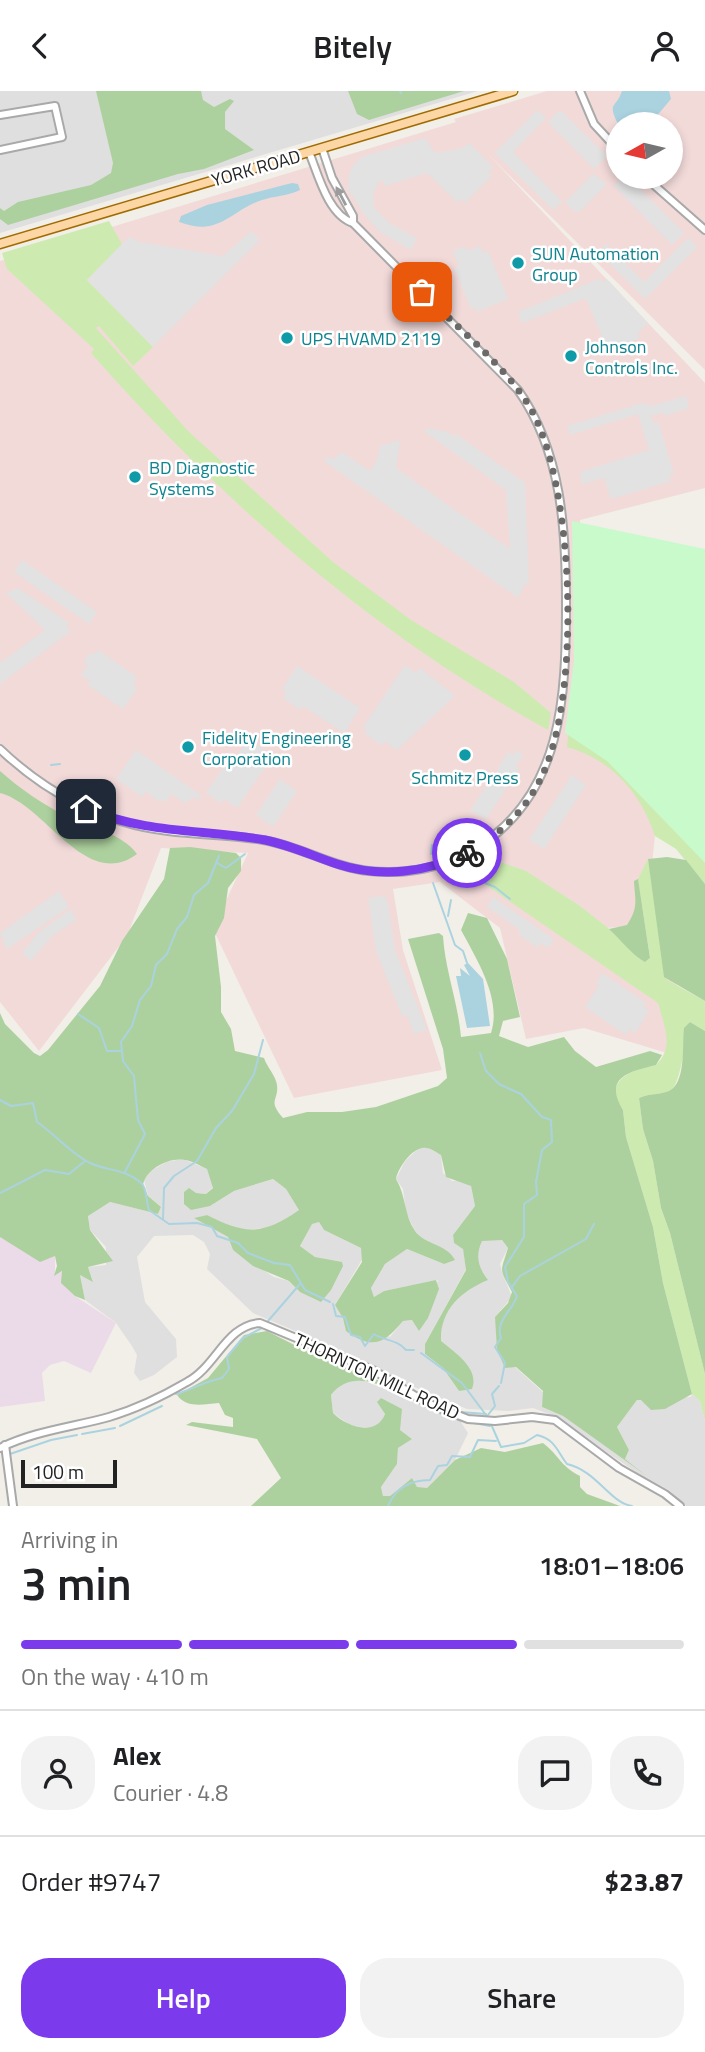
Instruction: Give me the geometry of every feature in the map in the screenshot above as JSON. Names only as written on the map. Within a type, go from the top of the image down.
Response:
[{"type":"main road","name":"YORK ROAD","points":[[0,244],[513,91]]},
{"type":"street","points":[[580,91],[594,124],[606,137]]},
{"type":"street","points":[[0,115],[55,106],[62,137],[0,150]]},
{"type":"street","points":[[322,148],[332,178],[353,216],[353,223]]},
{"type":"street","points":[[0,749],[54,791],[111,818],[156,830],[265,840],[346,867],[371,871],[409,871],[456,859],[495,835],[528,801],[552,751],[566,665],[565,535],[549,456],[533,414],[518,390],[353,223],[346,221],[331,202],[309,152]]},
{"type":"street","points":[[657,189],[705,230]]},
{"type":"street","name":"THORNTON MILL ROAD","points":[[2,1446],[130,1410],[200,1375],[232,1336],[242,1328],[260,1323],[373,1370],[443,1410],[479,1421],[532,1417],[555,1420],[619,1468],[665,1494],[680,1506]]},
{"type":"street","points":[[2,1446],[13,1506]]},
{"type":"shaded area","points":[[0,91],[478,91],[0,233]]},
{"type":"shaded area","points":[[547,91],[705,91],[705,370],[487,153],[705,383],[705,488],[580,520],[585,722],[659,798],[649,892],[632,926],[606,928],[694,999],[667,1053],[584,1028],[526,1039],[500,928],[440,882],[393,889],[403,950],[442,1070],[294,1098],[213,929],[248,853],[161,848],[127,936],[39,1051],[0,1002],[0,261],[456,122],[454,119]]},
{"type":"shaded area","points":[[537,110],[546,118],[513,152],[562,201],[553,210],[495,153]]},
{"type":"shaded area","points":[[560,110],[606,157],[594,169],[548,122]]},
{"type":"shaded area","points":[[425,138],[435,153],[463,148],[469,143],[493,167],[488,172],[492,176],[465,203],[462,199],[457,202],[427,173],[384,186],[383,180],[378,183],[373,194],[374,207],[389,223],[417,238],[411,250],[380,232],[364,214],[348,189],[349,175],[353,165],[362,157]]},
{"type":"shaded area","points":[[593,174],[606,183],[579,212],[565,202]]},
{"type":"shaded area","points":[[617,189],[640,189],[684,233],[672,245]]},
{"type":"shaded area","points":[[251,231],[260,240],[153,347],[87,280],[129,237],[140,242],[223,256]]},
{"type":"shaded area","points":[[688,238],[697,247],[645,299],[598,252],[606,244],[644,282]]},
{"type":"shaded area","points":[[465,246],[467,251],[480,246],[483,253],[488,251],[508,299],[477,312],[475,307],[471,309],[454,268],[459,266],[453,251]]},
{"type":"shaded area","points":[[601,278],[603,283],[607,279],[648,323],[638,333],[640,338],[608,351],[586,298],[522,323],[518,312]]},
{"type":"shaded area","points":[[686,396],[689,408],[664,416],[663,412],[651,416],[653,423],[658,421],[674,474],[669,475],[671,481],[611,499],[604,478],[582,484],[580,472],[649,450],[638,414],[570,435],[567,426],[642,403],[651,406]]},
{"type":"shaded area","points":[[427,428],[448,432],[453,437],[456,434],[525,483],[529,584],[524,585],[518,598],[324,461],[327,456],[332,460],[342,452],[370,471],[377,460],[380,446],[400,440],[396,468],[510,549],[506,490],[425,432]]},
{"type":"shaded area","points":[[22,560],[97,612],[89,624],[14,572]]},
{"type":"shaded area","points":[[18,588],[69,623],[66,627],[71,631],[0,684],[0,663],[45,630],[6,593]]},
{"type":"shaded area","points":[[98,650],[137,677],[134,681],[136,690],[123,709],[88,685],[90,681],[81,675],[88,665],[84,662],[90,652],[94,655]]},
{"type":"shaded area","points":[[405,665],[416,673],[420,668],[455,696],[397,750],[385,742],[381,745],[365,734],[367,730],[363,727]]},
{"type":"shaded area","points":[[297,666],[360,708],[344,733],[303,706],[300,710],[283,698],[286,692],[282,689]]},
{"type":"shaded area","points":[[248,739],[273,756],[237,808],[224,799],[221,803],[206,793],[232,755],[236,757]]},
{"type":"shaded area","points":[[136,750],[202,796],[199,800],[195,797],[185,803],[171,794],[166,801],[158,801],[146,792],[142,797],[116,779]]},
{"type":"shaded area","points":[[516,750],[523,755],[516,766],[519,769],[486,819],[470,811],[488,783],[492,785],[500,773],[497,770],[508,752],[513,755]]},
{"type":"shaded area","points":[[572,775],[586,785],[544,849],[529,840]]},
{"type":"shaded area","points":[[280,779],[297,791],[273,827],[256,815]]},
{"type":"shaded area","points":[[59,891],[69,907],[7,949],[0,933]]},
{"type":"shaded area","points":[[493,897],[554,939],[548,948],[541,943],[538,948],[518,934],[520,930],[487,907]]},
{"type":"shaded area","points":[[368,898],[387,898],[395,950],[427,1030],[414,1034],[407,1015],[402,1016],[376,951]]},
{"type":"shaded area","points":[[71,909],[76,920],[52,936],[31,961],[22,953],[40,931]]},
{"type":"shaded area","points":[[602,973],[646,1003],[644,1007],[649,1011],[635,1033],[630,1029],[626,1035],[585,1007],[599,985],[596,983]]},
{"type":"shaded area","points":[[427,1147],[441,1155],[443,1173],[452,1181],[463,1180],[471,1186],[475,1206],[453,1235],[454,1243],[463,1248],[466,1269],[425,1344],[425,1354],[443,1368],[459,1391],[463,1360],[440,1341],[443,1319],[452,1303],[468,1288],[487,1280],[478,1265],[478,1249],[482,1240],[502,1240],[508,1248],[500,1264],[512,1297],[495,1317],[515,1367],[545,1394],[542,1407],[563,1416],[645,1474],[625,1459],[629,1450],[617,1427],[637,1400],[691,1397],[692,1394],[700,1401],[705,1421],[705,1506],[686,1506],[669,1490],[639,1474],[552,1415],[533,1408],[509,1411],[467,1409],[311,1344],[312,1338],[253,1313],[207,1269],[210,1254],[204,1242],[193,1235],[154,1236],[137,1257],[145,1302],[176,1339],[177,1357],[154,1375],[140,1381],[134,1373],[137,1355],[132,1346],[116,1323],[85,1300],[80,1275],[93,1281],[88,1267],[106,1265],[106,1247],[90,1230],[88,1215],[110,1202],[158,1214],[161,1207],[148,1196],[144,1180],[151,1171],[166,1162],[183,1159],[207,1169],[214,1186],[206,1194],[196,1193],[210,1206],[234,1191],[273,1179],[286,1189],[300,1210],[272,1228],[236,1230],[207,1215],[195,1218],[228,1237],[233,1250],[274,1277],[289,1281],[300,1292],[340,1264],[315,1257],[300,1246],[312,1223],[319,1222],[324,1230],[361,1248],[363,1258],[335,1305],[390,1337],[403,1321],[412,1320],[419,1330],[438,1280],[384,1291],[374,1297],[371,1288],[385,1264],[407,1249],[444,1264],[415,1231],[406,1212],[403,1189],[396,1179],[405,1161],[419,1148]]},
{"type":"shaded area","points":[[0,1237],[55,1255],[55,1275],[63,1271],[75,1296],[116,1323],[91,1373],[64,1361],[50,1365],[42,1373],[45,1401],[0,1407]]},
{"type":"shaded area","points":[[362,1380],[459,1419],[468,1433],[455,1460],[427,1488],[417,1488],[412,1478],[390,1496],[383,1496],[381,1487],[397,1464],[398,1448],[411,1438],[403,1434],[378,1402],[385,1414],[381,1423],[372,1428],[351,1426],[333,1413],[331,1395],[337,1387],[348,1381]]},
{"type":"green space","points":[[96,91],[201,91],[203,100],[214,107],[230,99],[234,101],[225,112],[225,129],[254,150],[204,169],[178,174],[8,225],[0,219],[0,208],[4,211],[18,202],[91,185],[111,173],[113,163]]},
{"type":"green space","points":[[348,91],[464,91],[369,120],[357,114]]},
{"type":"green space","points":[[109,221],[122,244],[87,280],[153,347],[133,366],[99,326],[96,328],[189,432],[333,562],[411,620],[514,682],[551,713],[548,730],[484,693],[422,652],[304,562],[193,461],[91,353],[94,349],[7,269],[2,253]]},
{"type":"green space","points":[[572,521],[705,549],[705,863],[607,761],[565,733],[574,661]]},
{"type":"green space","points":[[569,723],[705,848],[705,884],[676,849],[655,836],[642,806],[623,780],[598,760],[567,747]]},
{"type":"green space","points":[[0,771],[49,807],[114,836],[137,854],[118,863],[100,862],[83,854],[17,800],[0,793]]},
{"type":"green space","points":[[190,847],[236,853],[241,858],[241,871],[228,888],[224,918],[215,936],[221,1012],[231,1029],[235,1051],[264,1058],[276,1082],[275,1104],[283,1118],[307,1112],[342,1112],[376,1107],[438,1086],[447,1078],[443,1049],[408,939],[439,933],[443,936],[461,1037],[491,1033],[494,1020],[491,993],[461,930],[468,913],[487,918],[507,959],[520,1017],[503,1021],[499,1036],[528,1047],[564,1037],[575,1051],[596,1067],[650,1051],[662,1055],[656,1065],[637,1070],[622,1078],[616,1090],[623,1110],[626,1137],[653,1227],[663,1283],[692,1394],[665,1409],[651,1410],[641,1400],[637,1400],[617,1427],[629,1450],[625,1459],[647,1476],[563,1416],[542,1407],[543,1391],[516,1367],[505,1368],[497,1350],[495,1317],[508,1303],[512,1292],[502,1270],[508,1248],[502,1240],[482,1241],[479,1261],[488,1280],[461,1296],[444,1320],[441,1341],[469,1367],[472,1389],[459,1391],[443,1368],[425,1354],[425,1344],[466,1270],[463,1249],[454,1243],[453,1235],[475,1206],[471,1186],[446,1177],[441,1155],[430,1149],[421,1148],[411,1154],[396,1179],[415,1231],[419,1236],[447,1251],[455,1260],[444,1264],[407,1249],[385,1264],[371,1288],[374,1297],[384,1291],[436,1280],[439,1289],[428,1318],[419,1331],[412,1320],[403,1321],[390,1335],[377,1342],[363,1341],[346,1331],[343,1318],[335,1305],[362,1262],[361,1248],[324,1230],[319,1222],[312,1224],[300,1246],[315,1257],[342,1262],[343,1266],[331,1290],[321,1302],[300,1292],[289,1281],[253,1266],[233,1250],[228,1237],[194,1218],[207,1215],[244,1229],[264,1228],[275,1224],[299,1210],[286,1189],[273,1179],[234,1191],[210,1206],[191,1210],[184,1204],[184,1192],[189,1188],[196,1193],[206,1194],[213,1188],[207,1169],[185,1160],[172,1160],[159,1165],[145,1179],[143,1185],[148,1196],[161,1207],[158,1214],[110,1202],[88,1216],[90,1230],[113,1261],[88,1267],[93,1282],[80,1275],[85,1300],[75,1296],[61,1283],[62,1271],[54,1276],[57,1266],[55,1256],[40,1262],[0,1237],[0,1013],[5,1024],[34,1053],[40,1056],[48,1050],[100,986],[122,941],[164,879],[170,848]]},
{"type":"green space","points":[[667,857],[686,860],[705,884],[705,1001],[664,977],[648,859]]},
{"type":"green space","points":[[489,858],[526,871],[580,906],[626,942],[637,957],[645,962],[650,958],[638,879],[648,859],[667,980],[705,1001],[705,1031],[690,1022],[681,1068],[672,1089],[639,1098],[643,1129],[653,1161],[661,1208],[670,1233],[705,1374],[705,1421],[700,1401],[692,1394],[663,1283],[653,1227],[626,1137],[623,1110],[614,1097],[615,1089],[623,1078],[635,1071],[656,1065],[662,1058],[667,1044],[658,1003],[464,870]]},
{"type":"green space","points":[[638,879],[650,958],[645,962],[609,929],[627,925],[631,919],[635,904],[634,881]]},
{"type":"green space","points":[[690,1022],[705,1031],[705,1374],[670,1233],[661,1208],[653,1161],[643,1129],[639,1098],[669,1091],[676,1084],[680,1077],[684,1028]]},
{"type":"green space","points":[[267,1331],[318,1357],[381,1381],[416,1402],[384,1387],[361,1381],[340,1386],[331,1395],[333,1413],[353,1426],[375,1426],[381,1421],[385,1414],[377,1402],[381,1398],[402,1409],[400,1430],[412,1439],[398,1448],[397,1464],[381,1487],[383,1496],[390,1496],[412,1478],[417,1487],[427,1488],[455,1460],[481,1448],[505,1452],[543,1443],[580,1476],[580,1487],[587,1494],[620,1506],[251,1506],[281,1478],[257,1439],[186,1425],[192,1422],[233,1427],[233,1418],[225,1415],[219,1403],[191,1404],[177,1395],[208,1378],[244,1335]]},
{"type":"water","points":[[622,91],[669,91],[671,99],[660,112],[614,112],[613,108]]},
{"type":"water","points":[[292,183],[298,184],[300,190],[262,200],[214,225],[204,227],[179,222],[181,216],[207,205]]},
{"type":"water","points":[[468,963],[483,979],[490,1026],[467,1028],[456,976],[461,976],[460,968],[470,976],[464,965]]},
{"type":"waterway","points":[[51,765],[60,764]]},
{"type":"waterway","points":[[431,854],[432,845]]},
{"type":"waterway","points":[[495,853],[470,877],[495,887],[510,899]]},
{"type":"waterway","points":[[217,863],[226,868],[245,854]]},
{"type":"waterway","points":[[125,1172],[145,1134],[138,1120],[134,1076],[123,1061],[121,1042],[132,1026],[140,1000],[151,986],[156,965],[167,954],[177,929],[187,917],[194,895],[208,883],[219,856]]},
{"type":"waterway","points":[[433,883],[455,945],[463,951],[467,963]]},
{"type":"waterway","points":[[448,916],[451,900]]},
{"type":"waterway","points":[[78,1014],[99,1028],[107,1051],[121,1051]]},
{"type":"waterway","points":[[163,1219],[164,1188],[174,1176],[197,1161],[216,1128],[232,1111],[254,1074],[263,1040]]},
{"type":"waterway","points":[[480,1053],[486,1071],[499,1084],[521,1094],[542,1117],[551,1120],[552,1142],[542,1150],[536,1182],[537,1195],[524,1204],[524,1237],[505,1267],[508,1282],[517,1296],[502,1321],[501,1338],[495,1347],[505,1363],[501,1383]]},
{"type":"waterway","points":[[0,1100],[11,1106],[33,1103],[37,1122],[76,1154],[96,1166],[130,1176],[142,1184],[149,1210],[169,1224],[197,1223],[212,1227],[217,1236],[238,1243],[248,1253],[274,1263],[290,1265],[305,1290],[330,1302]]},
{"type":"waterway","points":[[0,1193],[45,1170],[69,1174],[85,1161]]},
{"type":"waterway","points":[[512,1287],[520,1276],[586,1239],[594,1224]]},
{"type":"waterway","points":[[268,1321],[300,1284]]},
{"type":"waterway","points":[[333,1304],[336,1316],[345,1317],[351,1335],[360,1337],[365,1346],[374,1334],[399,1344],[406,1350],[414,1350]]},
{"type":"waterway","points":[[176,1394],[222,1378],[229,1369],[227,1357],[243,1338],[264,1327]]},
{"type":"waterway","points":[[421,1353],[462,1383],[489,1419]]},
{"type":"waterway","points":[[488,1415],[495,1406],[492,1394],[499,1386]]},
{"type":"waterway","points":[[120,1426],[162,1406]]},
{"type":"waterway","points":[[428,1407],[450,1418]]},
{"type":"waterway","points":[[460,1412],[486,1414]]},
{"type":"waterway","points":[[458,1420],[490,1426]]},
{"type":"waterway","points":[[491,1424],[501,1447],[524,1443],[537,1435],[548,1439],[567,1464],[587,1473],[617,1499],[632,1506]]},
{"type":"waterway","points":[[82,1434],[115,1428]]},
{"type":"waterway","points":[[10,1454],[51,1440],[77,1435]]},
{"type":"waterway","points":[[388,1506],[400,1489],[410,1483],[430,1480],[438,1466],[447,1465],[452,1456],[470,1457],[478,1440],[496,1441]]},
{"type":"way so far","points":[[422,292],[509,380],[527,403],[539,425],[549,456],[564,527],[566,665],[558,728],[552,751],[542,776],[522,809],[509,824],[467,853]]},
{"type":"place","name":"SUN Automation Group","points":[[518,263]]},
{"type":"place","name":"UPS HVAMD 2119","points":[[287,338]]},
{"type":"place","name":"Johnson Controls Inc.","points":[[571,356]]},
{"type":"place","name":"BD Diagnostic Systems","points":[[135,477]]},
{"type":"place","name":"Fidelity Engineering Corporation","points":[[188,747]]},
{"type":"place","name":"Schmitz Press","points":[[465,755]]},
{"type":"route","points":[[86,809],[156,830],[274,842],[336,864],[371,871],[417,870],[439,865],[467,853]]}]
